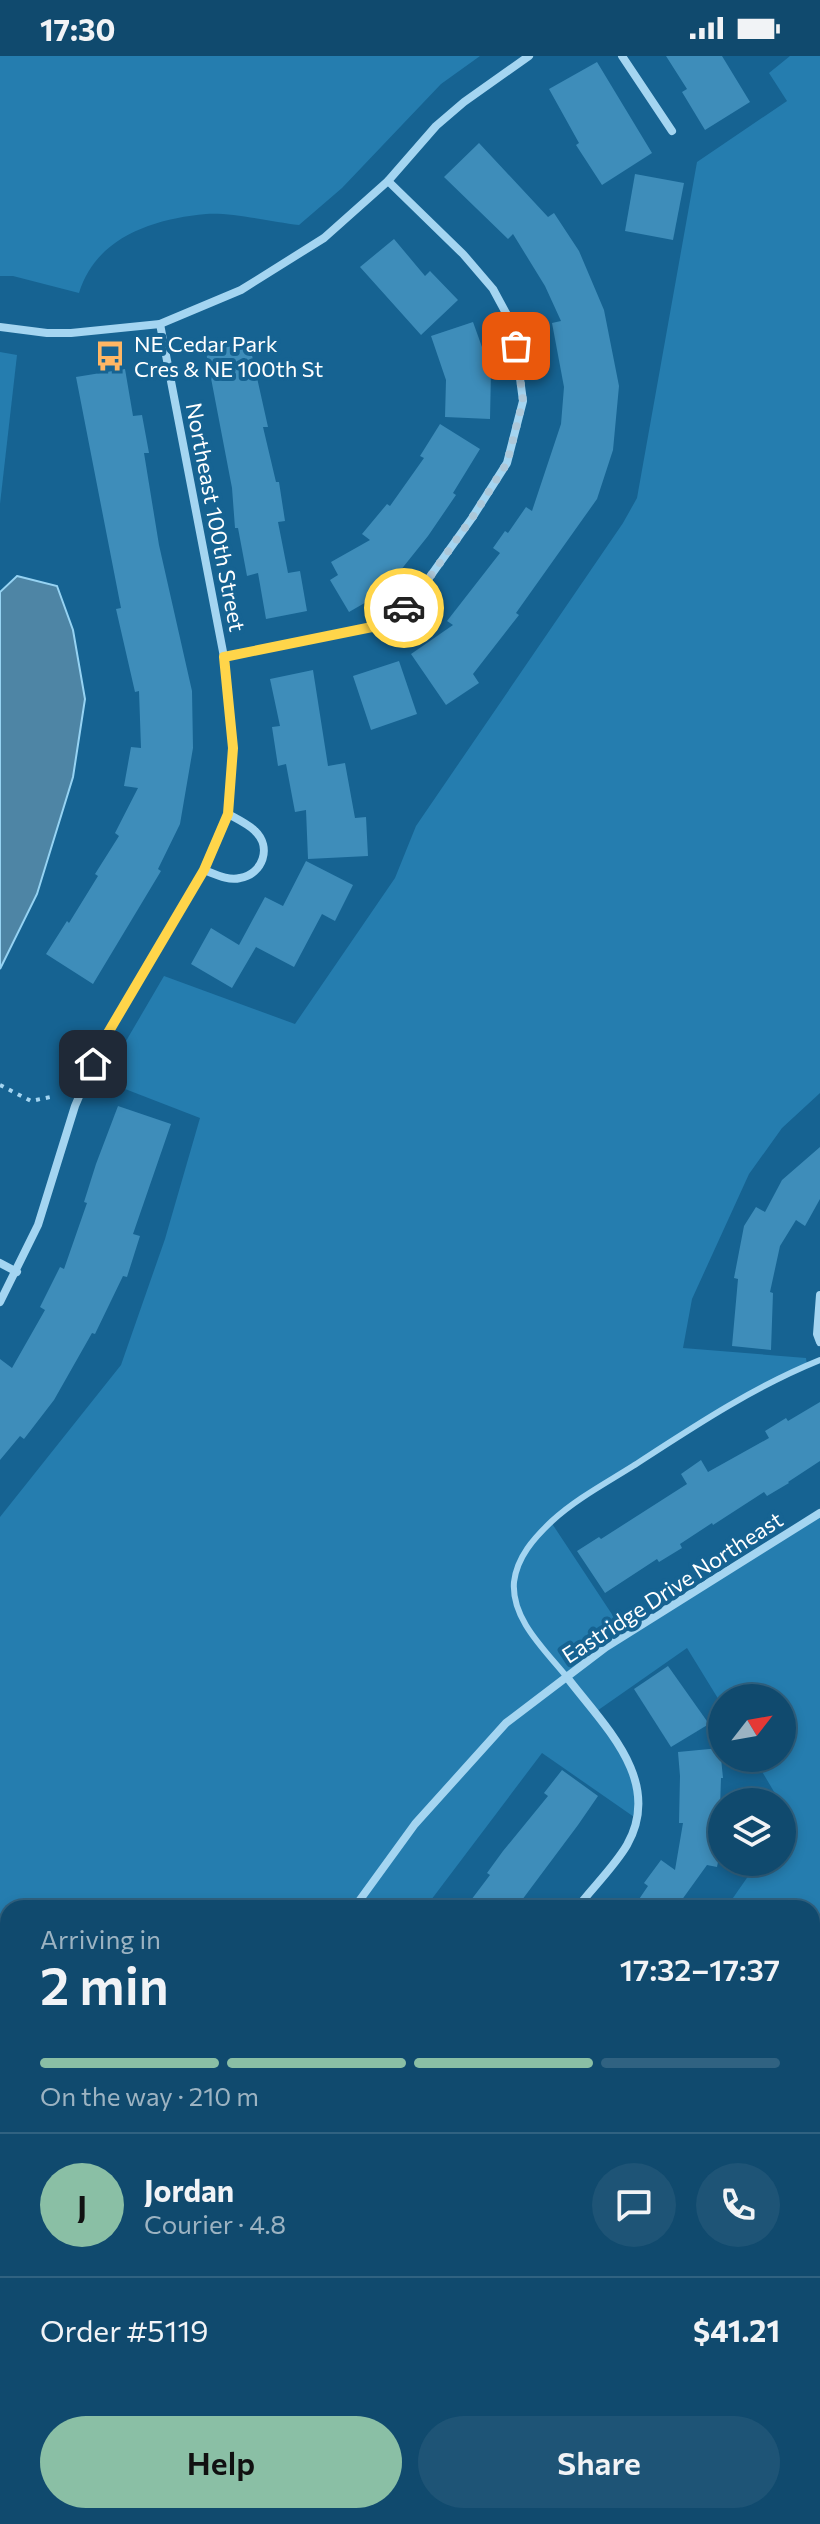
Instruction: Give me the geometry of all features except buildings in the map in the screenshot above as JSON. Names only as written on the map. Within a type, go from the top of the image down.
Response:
[{"type":"street","points":[[0,327],[71,333],[160,324],[219,301],[263,279],[324,238],[388,181],[436,126],[529,56]]},
{"type":"street","points":[[622,56],[672,131]]},
{"type":"street","points":[[224,657],[377,626],[404,608],[472,518],[507,463],[523,401],[513,326],[493,289],[463,254],[388,181]]},
{"type":"street","name":"Northeast 100th Street","points":[[0,1302],[38,1225],[75,1106],[102,1043],[204,870],[228,814],[233,748],[224,657],[160,324]]},
{"type":"street","points":[[204,870],[224,878],[240,878],[257,870],[265,856],[262,841],[254,829],[228,814]]},
{"type":"street","points":[[0,1263],[17,1272]]},
{"type":"street","points":[[820,1295],[817,1334],[820,1342]]},
{"type":"street","name":"Eastridge Drive Northeast","points":[[360,1900],[441,1792],[506,1723],[637,1626],[820,1513]]},
{"type":"street","points":[[566,1676],[626,1754],[636,1779],[640,1803],[635,1828],[626,1847],[583,1900]]},
{"type":"lane","points":[[566,1676],[527,1627],[516,1606],[514,1584],[517,1570],[530,1545],[563,1512],[700,1423],[820,1360]]},
{"type":"path","points":[[0,1085],[31,1101],[55,1096]]},
{"type":"shaded area","points":[[0,56],[480,56],[441,84],[342,188],[299,225],[206,214],[147,226],[129,234],[99,258],[87,274],[79,293],[13,276],[0,276]]},
{"type":"shaded area","points":[[790,56],[820,56],[820,1093],[782,1128],[749,1174],[692,1299],[683,1348],[806,1358],[807,1366],[751,1394],[551,1522],[625,1634],[820,1513],[820,1900],[732,1900],[748,1876],[796,1876],[796,1788],[772,1788],[762,1772],[796,1772],[796,1684],[709,1684],[687,1648],[594,1713],[636,1779],[637,1819],[542,1753],[431,1900],[0,1900],[0,1517],[121,1365],[165,1239],[200,1118],[107,1082],[119,1053],[164,976],[295,1024],[395,878],[416,826],[637,498],[697,162],[787,101],[769,73]]},
{"type":"shaded area","points":[[0,352],[17,355],[0,504]]},
{"type":"shaded area","points":[[17,576],[57,586],[73,630],[85,699],[73,777],[37,894],[0,969],[0,592]]},
{"type":"way so far","points":[[404,608],[472,518],[507,463],[523,401],[516,346]]},
{"type":"place","name":"NE Cedar Park Cres & NE 100th St","points":[[110,356]]},
{"type":"route","points":[[93,1064],[102,1043],[204,870],[228,814],[233,748],[224,657],[377,626],[404,608]]}]
